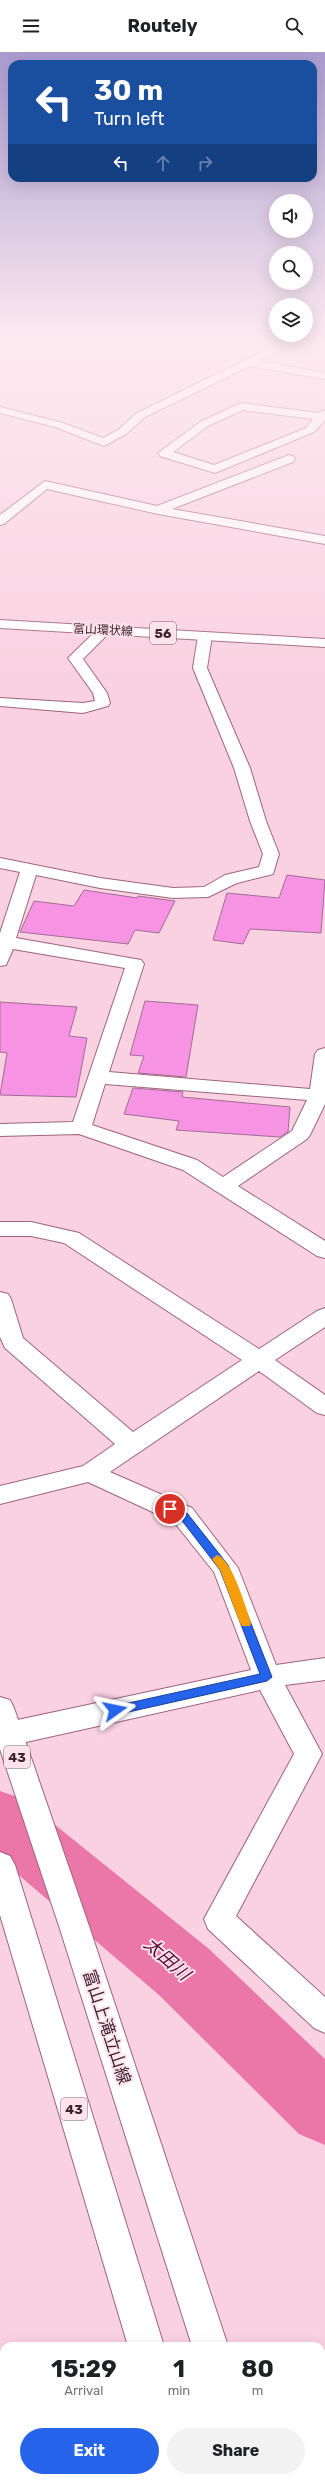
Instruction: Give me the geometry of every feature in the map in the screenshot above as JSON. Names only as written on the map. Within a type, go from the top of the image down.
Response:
[{"type":"street","points":[[168,454],[215,469],[251,454]]},
{"type":"street","points":[[158,510],[289,459]]},
{"type":"street","points":[[0,521],[45,485],[158,510],[325,540]]},
{"type":"street","name":"富山環状線","points":[[0,624],[325,643]]},
{"type":"street","points":[[0,702],[83,708],[103,703],[100,693],[75,658],[105,630]]},
{"type":"street","points":[[0,863],[100,883],[173,893],[208,892],[231,879],[267,870],[270,854],[242,768],[200,668],[205,636]]},
{"type":"street","points":[[0,961],[29,869]]},
{"type":"street","points":[[6,942],[134,964],[82,1128]]},
{"type":"street","points":[[224,1186],[300,1136],[322,1096],[325,1054]]},
{"type":"street","points":[[98,1077],[322,1096]]},
{"type":"street","points":[[0,1130],[82,1128],[190,1165],[325,1251]]},
{"type":"street","points":[[0,1229],[31,1229],[71,1238],[259,1360],[325,1407]]},
{"type":"street","points":[[0,1299],[14,1342],[132,1445]]},
{"type":"street","points":[[0,1495],[90,1473],[325,1316]]},
{"type":"street","points":[[90,1473],[183,1516],[225,1568],[267,1677],[308,1754],[219,1919],[325,2018]]},
{"type":"street","points":[[8,1734],[267,1677],[325,1669]]},
{"type":"street","name":"富山上滝立山線","points":[[0,1708],[74,1926],[209,2342]]},
{"type":"street","name":"43","points":[[1,1868],[145,2342]]},
{"type":"building","points":[[287,875],[325,880],[321,933],[250,929],[243,944],[213,940],[227,893],[279,898]]},
{"type":"building","points":[[84,890],[137,898],[138,896],[175,901],[159,933],[135,930],[128,944],[20,932],[34,901],[74,906]]},
{"type":"building","points":[[145,1001],[198,1005],[186,1077],[138,1073],[144,1056],[130,1055]]},
{"type":"building","points":[[0,1002],[77,1007],[69,1036],[87,1038],[76,1097],[0,1095],[7,1053],[0,1052]]},
{"type":"building","points":[[133,1088],[183,1092],[182,1097],[290,1107],[288,1132],[280,1137],[176,1130],[179,1121],[124,1114]]},
{"type":"waterway","name":"太田川","points":[[0,1819],[184,1972],[325,2109]]},
{"type":"slow traffic","points":[[217,1559],[225,1568],[246,1623]]},
{"type":"route","points":[[115,1710],[267,1677],[225,1568],[183,1516],[170,1509]]}]
